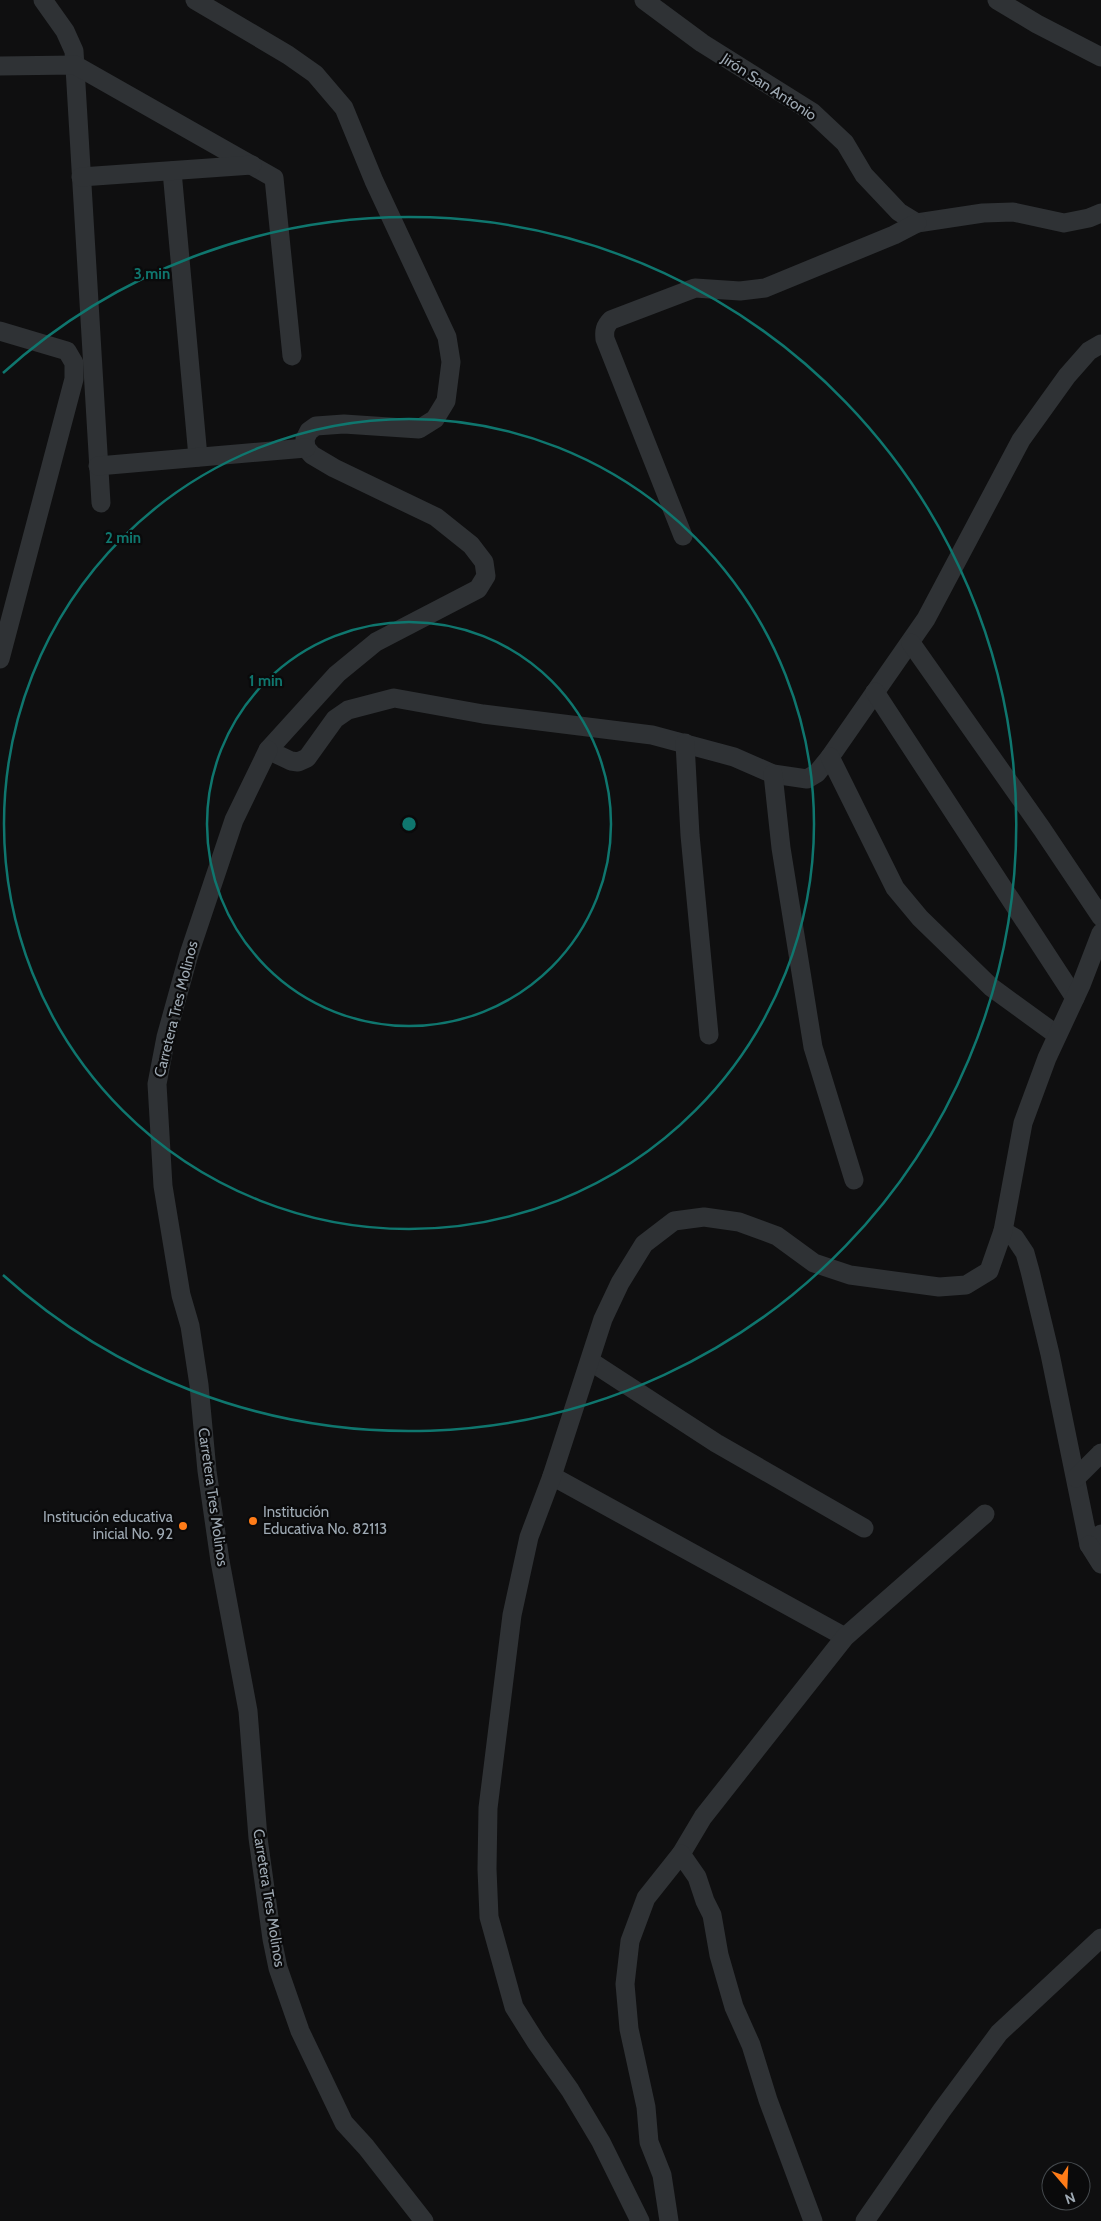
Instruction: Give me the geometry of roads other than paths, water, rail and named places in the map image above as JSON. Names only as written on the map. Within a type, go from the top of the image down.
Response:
[{"type":"street","points":[[43,0],[66,31],[74,51],[101,503]]},
{"type":"street","points":[[98,466],[306,448],[305,439],[309,431],[316,426],[344,424],[419,430],[435,418],[446,401],[451,362],[447,337],[378,189],[344,108],[315,74],[288,54],[195,0]]},
{"type":"street","name":"Jirón San Antonio","points":[[644,0],[702,43],[812,112],[845,143],[864,175],[899,212],[917,224]]},
{"type":"street","points":[[997,0],[1037,24],[1101,57]]},
{"type":"street","points":[[0,66],[74,65],[274,178],[292,356]]},
{"type":"street","points":[[81,177],[252,165]]},
{"type":"street","points":[[172,170],[198,457]]},
{"type":"street","points":[[683,536],[605,339],[604,334],[607,324],[611,320],[695,288],[740,291],[766,288],[917,224],[983,213],[1013,212],[1064,223],[1089,218],[1101,213]]},
{"type":"street","points":[[0,331],[67,351],[74,363],[74,379],[0,659]]},
{"type":"street","points":[[268,750],[291,761],[298,762],[307,758],[335,719],[348,710],[394,698],[483,714],[652,736],[686,743],[734,757],[773,774],[807,779],[817,773],[830,757],[911,643],[931,611],[1021,440],[1067,376],[1089,352],[1101,344]]},
{"type":"street","name":"Carretera Tres Molinos","points":[[306,448],[312,455],[334,468],[436,517],[471,544],[484,562],[486,576],[478,589],[376,642],[336,674],[268,750],[234,820],[189,954],[166,1037],[157,1084],[163,1186],[181,1295],[190,1326],[199,1384],[207,1472],[248,1711],[258,1838],[272,1939],[278,1968],[300,2031],[344,2123],[366,2147],[424,2221]]},
{"type":"street","points":[[911,643],[1042,829],[1101,918]]},
{"type":"street","points":[[875,692],[1075,998]]},
{"type":"street","points":[[686,743],[690,835],[709,1035]]},
{"type":"street","points":[[830,757],[895,888],[920,918],[991,987],[1057,1035]]},
{"type":"street","points":[[773,774],[781,848],[813,1047],[854,1180]]},
{"type":"street","points":[[640,2221],[601,2142],[570,2090],[514,2007],[489,1917],[487,1869],[488,1808],[512,1615],[529,1537],[552,1476],[603,1319],[620,1283],[644,1244],[674,1221],[704,1217],[740,1222],[777,1236],[814,1263],[850,1275],[939,1287],[966,1285],[989,1272],[1003,1231],[1023,1123],[1047,1058],[1075,998],[1101,932]]},
{"type":"street","points":[[1003,1231],[1015,1238],[1025,1253],[1076,1478],[1101,1564]]},
{"type":"street","points":[[590,1361],[716,1443],[864,1528]]},
{"type":"street","points":[[1076,1478],[1101,1453]]},
{"type":"street","points":[[552,1476],[845,1637]]},
{"type":"street","points":[[669,2221],[662,2175],[649,2142],[646,2107],[629,2029],[625,1984],[630,1940],[646,1898],[681,1854],[703,1817],[845,1637],[985,1514]]},
{"type":"street","points":[[681,1854],[697,1877],[712,1915],[719,1955],[734,2007],[751,2045],[768,2100],[813,2221]]},
{"type":"street","points":[[865,2221],[942,2110],[1000,2034],[1101,1938]]},
{"type":"place","name":"Institución Educativa No. 82113","points":[[253,1521]]},
{"type":"place","name":"Institución educativa inicial No. 92","points":[[183,1526]]}]
